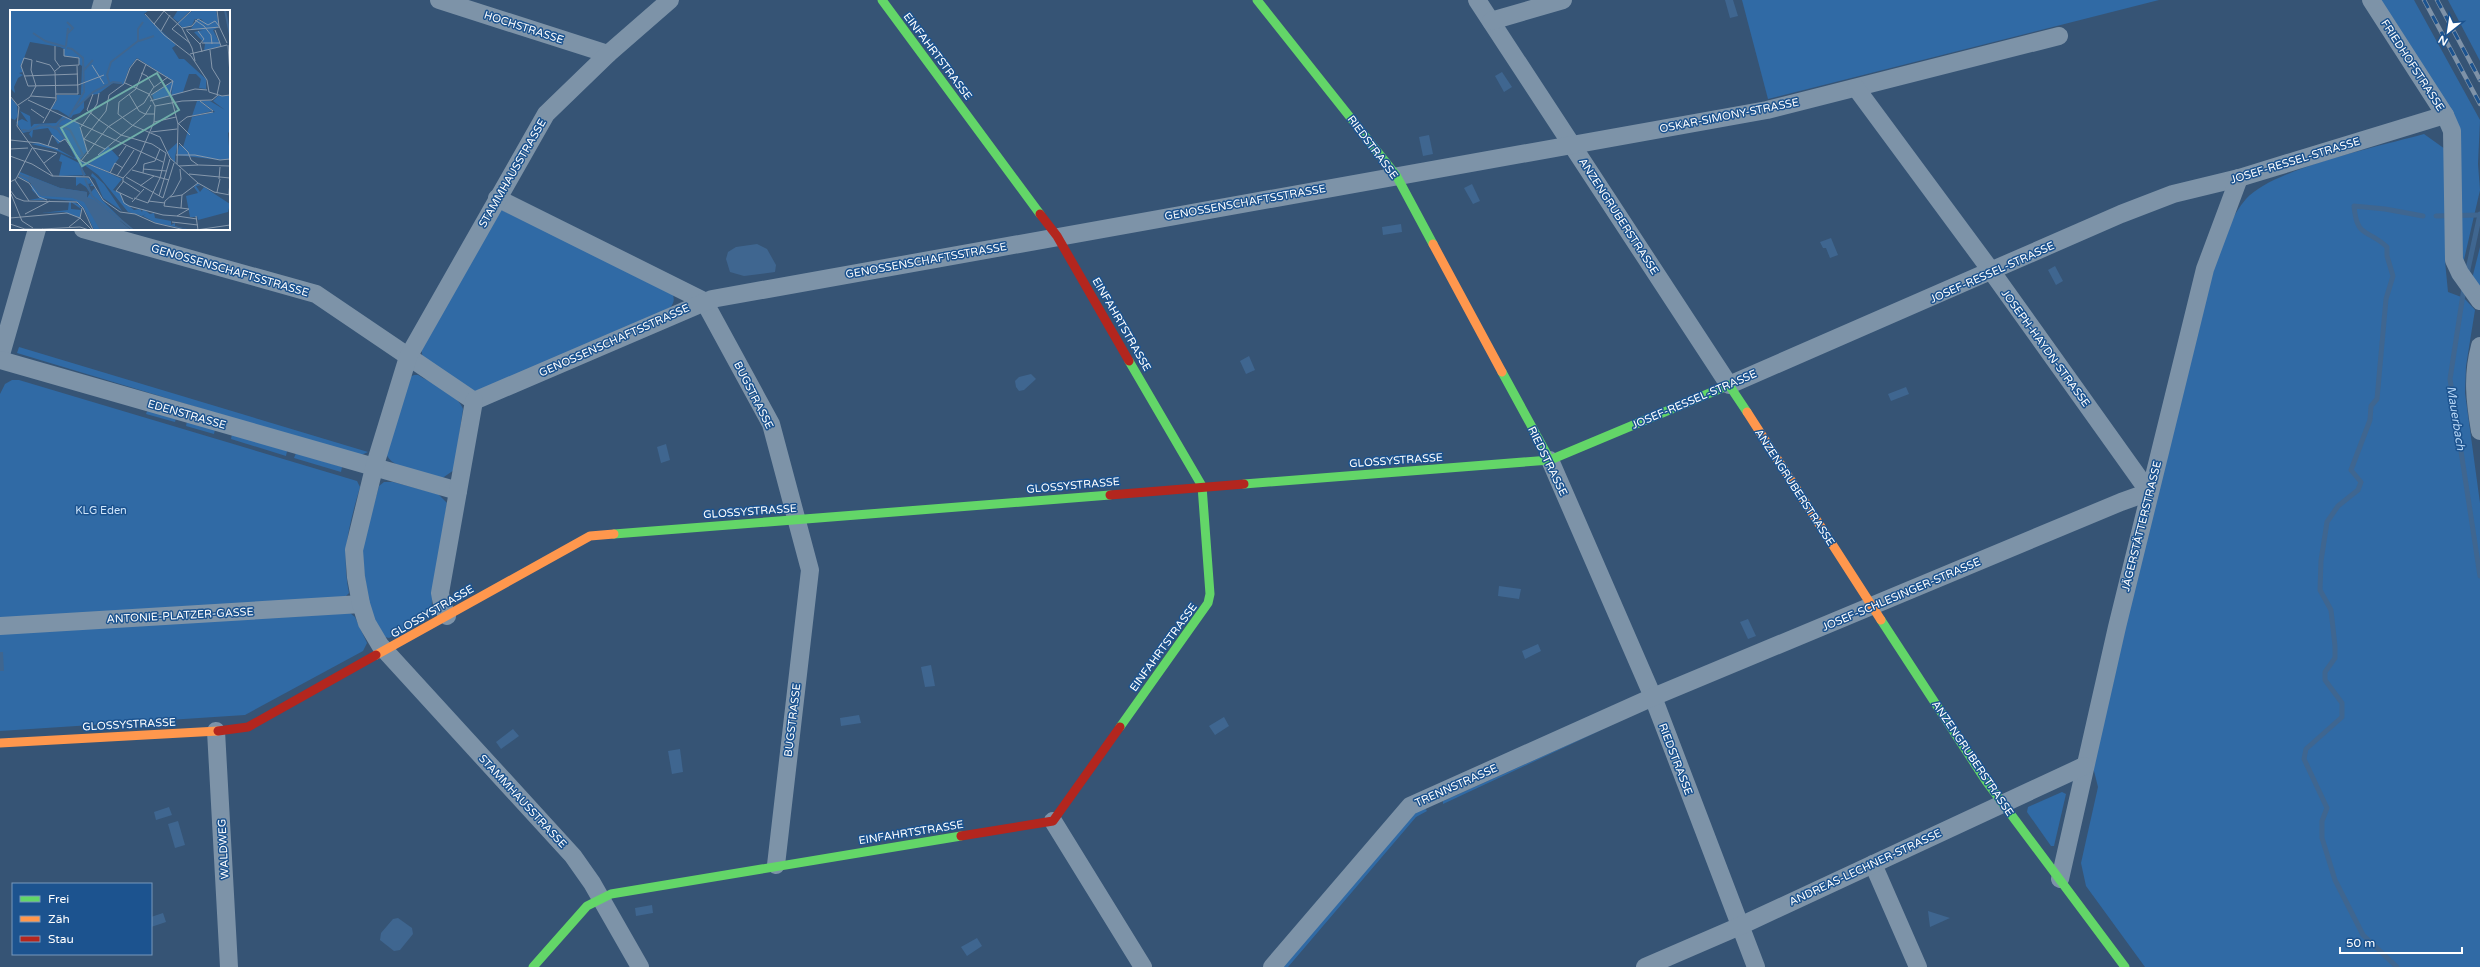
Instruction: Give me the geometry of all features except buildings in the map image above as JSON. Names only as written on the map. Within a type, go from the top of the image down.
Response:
[{"type":"street","points":[[100,10],[104,0]]},
{"type":"street","name":"HOCHSTRASSE","points":[[439,0],[608,54]]},
{"type":"street","name":"STAMMHAUSSTRASSE","points":[[640,967],[600,898],[573,856],[385,652],[371,629],[361,604],[356,576],[354,550],[374,468],[408,357],[497,198],[546,114],[608,54],[670,0]]},
{"type":"street","name":"EINFAHRTSTRASSE","points":[[533,967],[587,906],[600,898],[623,891],[1053,821],[1208,603],[1210,594],[1202,486],[1058,236],[882,0]]},
{"type":"street","name":"RIEDSTRASSE","points":[[1257,0],[1396,175],[1550,460],[1653,697],[1756,967]]},
{"type":"street","name":"ANZENGRUBERSTRASSE","points":[[1478,0],[1872,606],[2002,803],[2125,967]]},
{"type":"street","points":[[1491,21],[1563,0]]},
{"type":"street","name":"FRIEDHOFSTRASSE","points":[[2371,0],[2449,123]]},
{"type":"street","name":"OSKAR-SIMONY-STRASSE","points":[[1396,175],[1767,110],[2059,36]]},
{"type":"street","name":"JOSEPH-HAYDN-STRASSE","points":[[1856,88],[1992,272],[2149,492]]},
{"type":"street","points":[[2449,123],[2454,260],[2460,273],[2480,301]]},
{"type":"street","name":"JOSEF-RESSEL-STRASSE","points":[[1550,460],[1992,272],[2121,214],[2174,194],[2449,123]]},
{"type":"street","name":"GENOSSENSCHAFTSSTRASSE","points":[[87,230],[316,294],[474,401],[704,301],[1396,175]]},
{"type":"street","name":"JÄGERSTÄTTERSTRASSE","points":[[2060,879],[2084,766],[2149,492],[2205,268],[2239,178]]},
{"type":"street","points":[[497,198],[704,301]]},
{"type":"street","points":[[0,204],[10,208]]},
{"type":"street","points":[[0,359],[37,230]]},
{"type":"street","name":"BUGSTRASSE","points":[[704,301],[771,424],[810,572],[776,865]]},
{"type":"street","points":[[2480,346],[2474,373],[2474,390],[2480,431]]},
{"type":"street","name":"EDENSTRASSE","points":[[0,359],[458,492]]},
{"type":"street","points":[[447,616],[442,604],[440,593],[474,401]]},
{"type":"street","name":"GLOSSYSTRASSE","points":[[0,743],[216,731],[254,724],[590,536],[1202,486],[1550,460]]},
{"type":"street","name":"JOSEF-SCHLESINGER-STRASSE","points":[[1653,697],[2121,502],[2149,492]]},
{"type":"street","name":"ANTONIE-PLATZER-GASSE","points":[[0,626],[361,604]]},
{"type":"street","name":"TRENNSTRASSE","points":[[1272,967],[1410,806],[1653,697]]},
{"type":"street","name":"WALDWEG","points":[[216,731],[229,967]]},
{"type":"street","name":"ANDREAS-LECHNER-STRASSE","points":[[1645,967],[1740,926],[2084,766]]},
{"type":"street","points":[[1053,821],[1143,967]]},
{"type":"street","points":[[1872,864],[1918,967]]},
{"type":"green space","points":[[1742,0],[2159,0],[1768,99]]},
{"type":"green space","points":[[2378,0],[2414,0],[2480,120],[2478,164],[2480,190],[2463,264],[2458,131]]},
{"type":"green space","points":[[2448,0],[2480,0],[2480,61],[2449,2]]},
{"type":"green space","points":[[2424,134],[2445,149],[2445,261],[2448,292],[2464,298],[2475,310],[2466,366],[2465,393],[2480,503],[2480,967],[2145,967],[2086,886],[2081,863],[2098,787],[2092,763],[2213,267],[2226,232],[2240,206],[2260,188],[2280,177],[2329,159]]},
{"type":"green space","points":[[500,209],[672,293],[674,301],[670,308],[476,392],[423,359],[421,348]]},
{"type":"green space","points":[[2480,247],[2480,292],[2472,279]]},
{"type":"green space","points":[[19,347],[368,452],[359,456],[17,353]]},
{"type":"green space","points":[[418,375],[437,385],[456,398],[463,409],[454,470],[441,479],[401,467],[389,459],[386,453],[410,377]]},
{"type":"green space","name":"KLG Eden","points":[[12,380],[19,380],[357,481],[360,487],[347,540],[346,552],[349,593],[344,598],[0,619],[0,394],[5,384]]},
{"type":"green space","points":[[148,409],[176,418],[175,422],[146,414]]},
{"type":"green space","points":[[187,421],[215,429],[214,434],[186,426]]},
{"type":"green space","points":[[232,434],[287,451],[286,456],[231,439]]},
{"type":"green space","points":[[296,453],[342,467],[341,472],[294,458]]},
{"type":"green space","points":[[384,482],[393,482],[438,494],[447,503],[430,615],[389,638],[385,637],[370,613],[361,550],[379,486]]},
{"type":"green space","points":[[350,613],[355,617],[367,643],[363,651],[245,715],[0,731],[0,634]]},
{"type":"green space","points":[[1606,728],[1443,804],[1443,801]]},
{"type":"green space","points":[[2062,792],[2066,794],[2054,846],[2051,846],[2027,812],[2028,807]]},
{"type":"green space","points":[[1425,808],[1427,811],[1416,817],[1288,967],[1281,967],[1412,813]]},
{"type":"shaded area","points":[[1725,0],[1733,0],[1738,16],[1730,18]]},
{"type":"shaded area","points":[[1502,72],[1512,87],[1504,92],[1495,76]]},
{"type":"shaded area","points":[[1429,135],[1433,154],[1423,156],[1419,137]]},
{"type":"shaded area","points":[[1472,184],[1480,201],[1473,204],[1464,188]]},
{"type":"shaded area","points":[[1401,224],[1402,232],[1383,235],[1382,227]]},
{"type":"shaded area","points":[[1831,238],[1838,255],[1830,258],[1826,248],[1823,248],[1820,242]]},
{"type":"shaded area","points":[[757,244],[767,249],[776,265],[775,272],[744,276],[730,272],[726,259],[728,252],[736,247]]},
{"type":"shaded area","points":[[2055,266],[2063,281],[2056,285],[2048,270]]},
{"type":"shaded area","points":[[1249,356],[1255,370],[1246,374],[1240,361]]},
{"type":"shaded area","points":[[1031,374],[1036,379],[1024,390],[1019,391],[1016,387],[1015,381],[1019,377]]},
{"type":"shaded area","points":[[1906,387],[1909,394],[1891,401],[1888,394]]},
{"type":"shaded area","points":[[666,444],[670,460],[661,463],[657,447]]},
{"type":"shaded area","points":[[1499,586],[1521,589],[1519,599],[1498,596]]},
{"type":"shaded area","points":[[1748,619],[1756,636],[1748,639],[1740,622]]},
{"type":"shaded area","points":[[1538,644],[1541,651],[1525,659],[1522,651]]},
{"type":"shaded area","points":[[0,652],[3,652],[4,671],[0,671]]},
{"type":"shaded area","points":[[931,665],[935,686],[925,687],[921,667]]},
{"type":"shaded area","points":[[859,715],[861,723],[841,726],[840,718]]},
{"type":"shaded area","points":[[1224,717],[1229,726],[1215,735],[1209,726]]},
{"type":"shaded area","points":[[513,729],[519,736],[501,749],[496,742]]},
{"type":"shaded area","points":[[680,749],[683,772],[672,774],[668,751]]},
{"type":"shaded area","points":[[169,807],[172,815],[156,820],[154,812]]},
{"type":"shaded area","points":[[178,821],[185,845],[175,848],[168,824]]},
{"type":"shaded area","points":[[652,905],[653,913],[636,916],[635,908]]},
{"type":"shaded area","points":[[1928,911],[1950,918],[1930,927]]},
{"type":"shaded area","points":[[163,913],[166,922],[152,927],[152,917]]},
{"type":"shaded area","points":[[398,918],[412,928],[413,934],[400,950],[394,951],[380,940],[381,933],[393,919]]},
{"type":"shaded area","points":[[977,938],[982,946],[967,956],[961,947]]},
{"type":"waterway","points":[[2397,967],[2363,935],[2335,880],[2322,838],[2322,821],[2327,808],[2304,759],[2306,749],[2342,717],[2342,703],[2325,680],[2325,672],[2335,658],[2335,646],[2331,610],[2320,590],[2321,561],[2327,522],[2338,506],[2358,490],[2361,482],[2351,470],[2370,420],[2371,406],[2377,399],[2386,299],[2393,276],[2387,256],[2387,247],[2360,228],[2355,216],[2354,206],[2385,209],[2423,216]]},
{"type":"waterway","name":"Mauerbach","points":[[2467,274],[2480,214]]},
{"type":"waterway","points":[[2436,216],[2479,215]]},
{"type":"waterway","name":"Mauerbach","points":[[2464,288],[2450,379],[2480,576]]},
{"type":"railway","points":[[2424,0],[2480,104]]},
{"type":"railway","points":[[2437,0],[2480,80]]},
{"type":"traffic: fast","points":[[882,0],[1040,214]]},
{"type":"traffic: fast","points":[[1257,0],[1396,175],[1433,244]]},
{"type":"traffic: fast","points":[[1120,727],[1208,603],[1210,594],[1202,486],[1129,361]]},
{"type":"traffic: fast","points":[[1502,372],[1550,460]]},
{"type":"traffic: fast","points":[[1244,484],[1550,460],[1729,385],[1747,412]]},
{"type":"traffic: fast","points":[[614,534],[1110,495]]},
{"type":"traffic: fast","points":[[1881,620],[1986,781],[2125,967]]},
{"type":"traffic: fast","points":[[533,967],[587,906],[611,894],[961,836]]},
{"type":"traffic: slow","points":[[1433,244],[1502,372]]},
{"type":"traffic: slow","points":[[1747,412],[1881,620]]},
{"type":"traffic: slow","points":[[376,655],[590,536],[614,534]]},
{"type":"traffic: slow","points":[[0,743],[218,731]]},
{"type":"traffic: jam","points":[[1040,214],[1057,236],[1129,361]]},
{"type":"traffic: jam","points":[[1110,495],[1244,484]]},
{"type":"traffic: jam","points":[[218,731],[248,727],[376,655]]},
{"type":"traffic: jam","points":[[961,836],[1053,821],[1120,727]]}]
